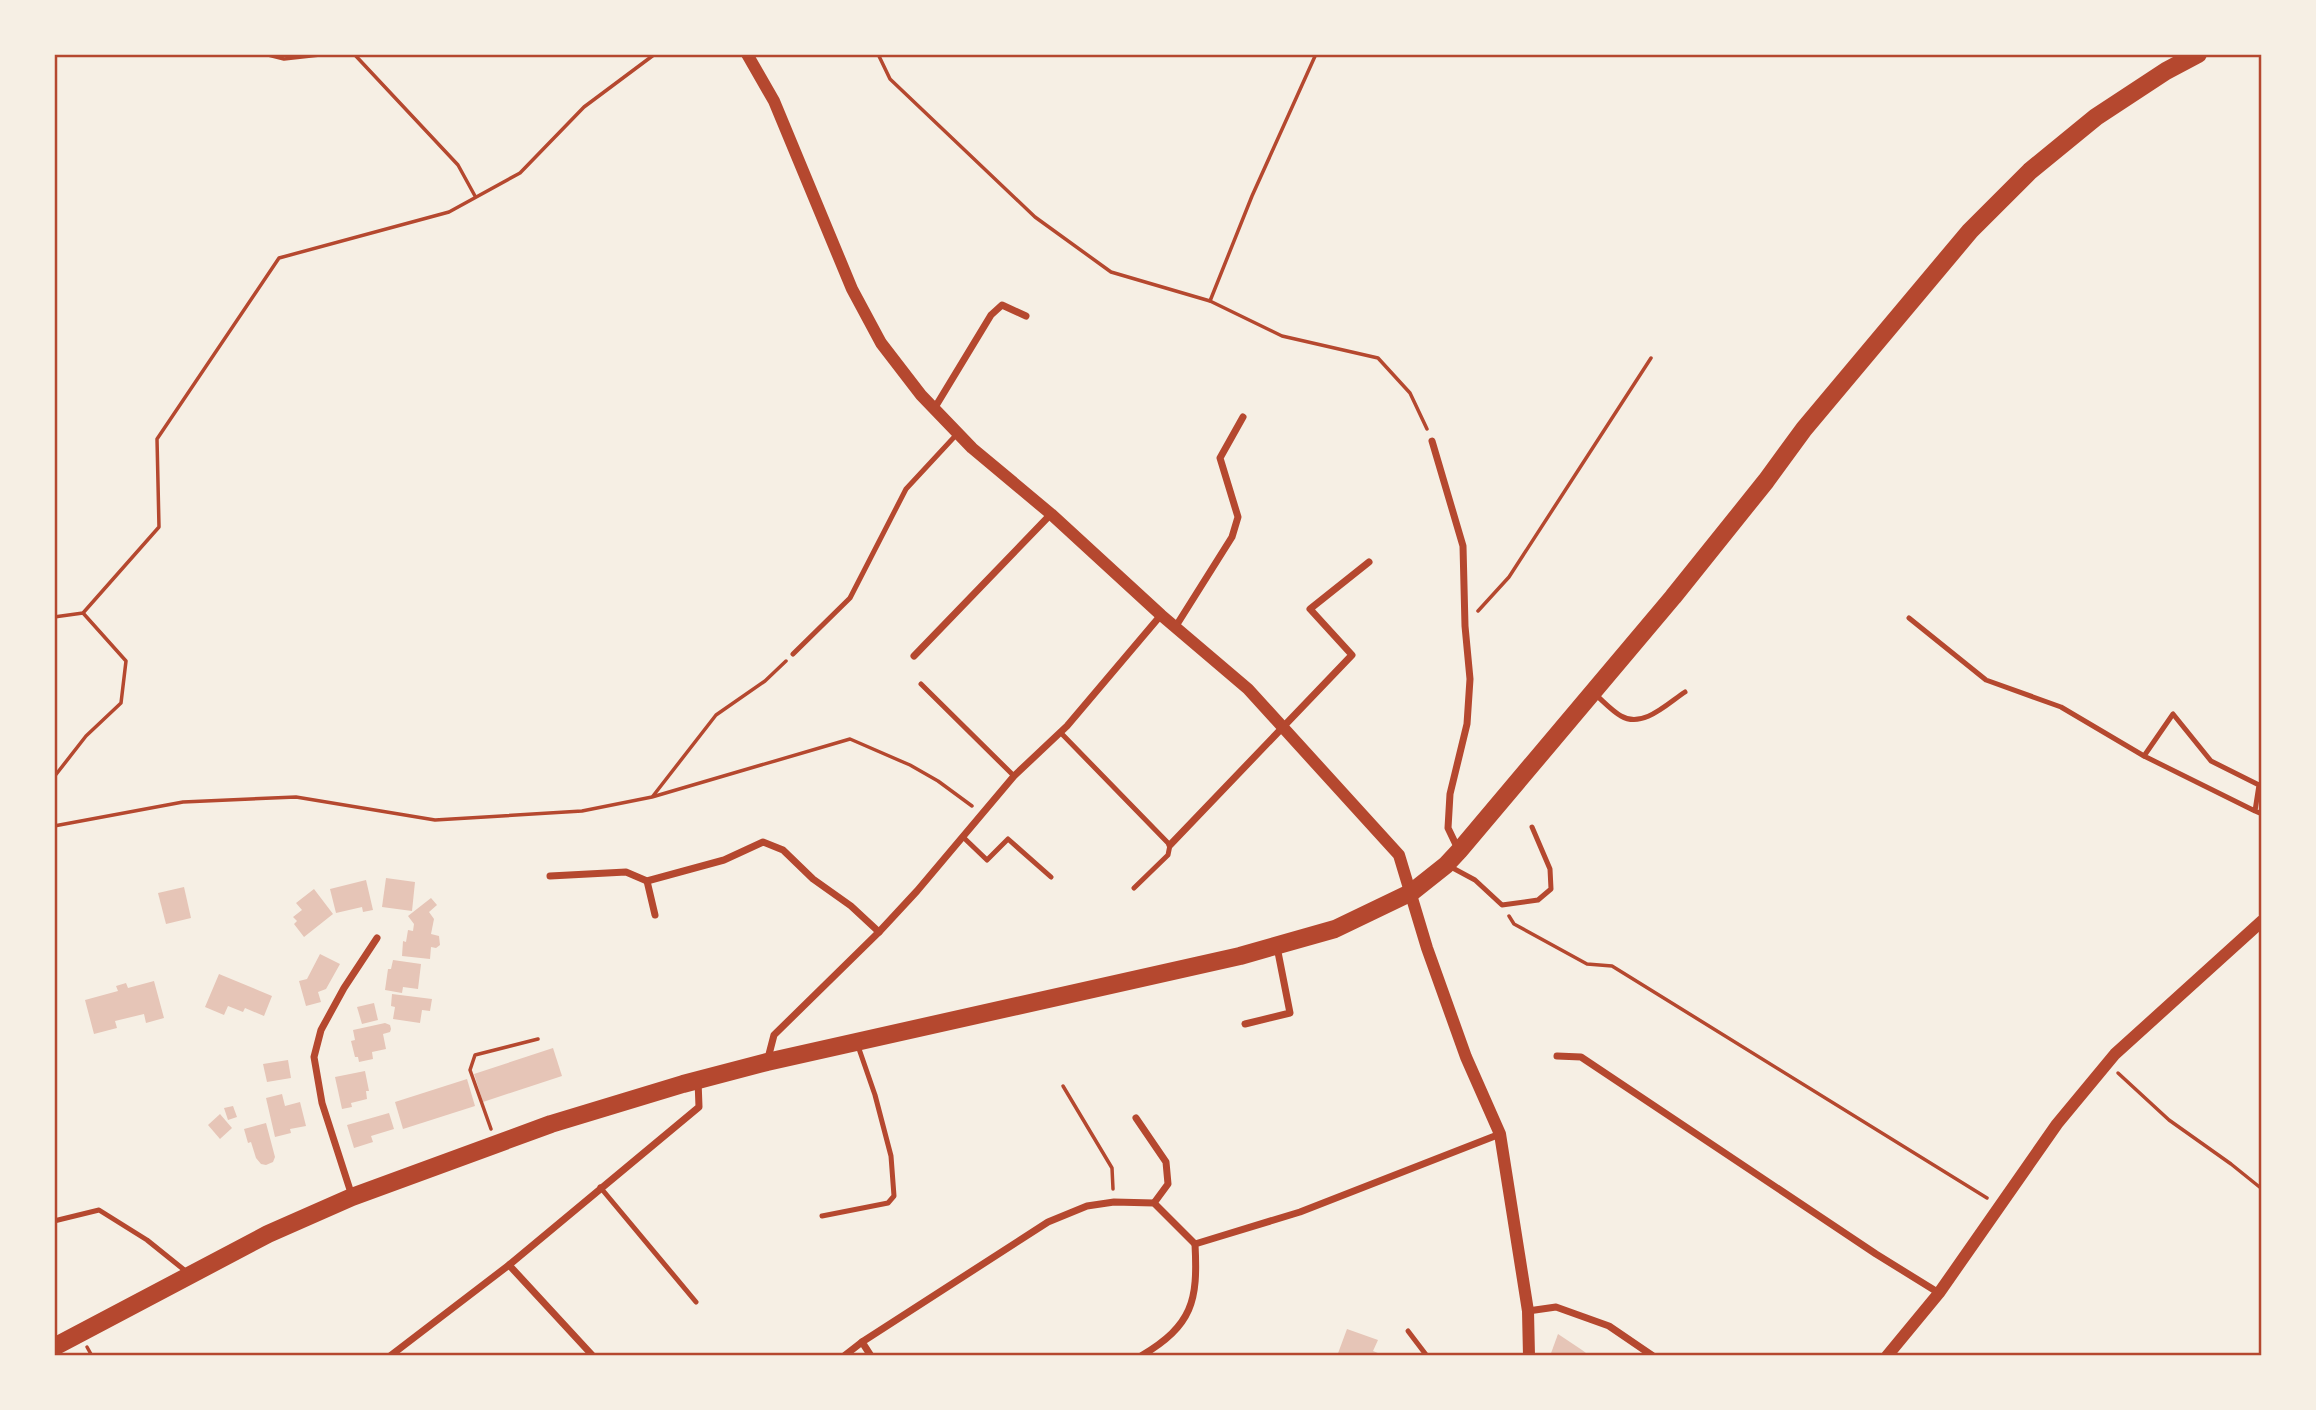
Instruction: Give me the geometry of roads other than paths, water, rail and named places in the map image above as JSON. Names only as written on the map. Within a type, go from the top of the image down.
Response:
[{"type":"highway","points":[[54,1347],[268,1234],[352,1197],[551,1124],[767,1062],[1123,984],[1277,946],[1335,929],[1412,892],[1447,865],[1459,851],[1593,692],[1732,523],[1804,429],[1970,231],[2030,171],[2096,117],[2197,54]]},
{"type":"street","points":[[747,54],[774,101],[852,289],[881,343],[921,395],[957,434],[1248,689],[1399,855],[1427,948],[1466,1057],[1500,1134],[1528,1311],[1529,1356]]},
{"type":"street","points":[[934,409],[990,315],[1002,305],[1026,316]]},
{"type":"street","points":[[1176,626],[1232,537],[1238,517],[1220,458],[1243,417]]},
{"type":"street","points":[[1432,441],[1463,546],[1469,679],[1467,724],[1450,794],[1448,817],[1448,828],[1459,851]]},
{"type":"street","points":[[914,656],[1051,514]]},
{"type":"street","points":[[1170,845],[1352,655],[1310,609],[1368,562]]},
{"type":"street","points":[[767,1062],[774,1035],[917,891],[1014,776],[1060,732],[1161,615]]},
{"type":"street","points":[[550,876],[626,872],[647,881],[724,860],[763,842],[783,850],[813,879],[850,906],[879,932]]},
{"type":"street","points":[[647,881],[655,915]]},
{"type":"street","points":[[1887,1356],[1939,1293],[2057,1124],[2115,1054],[2262,920]]},
{"type":"street","points":[[352,1197],[322,1103],[314,1057],[321,1030],[344,988],[377,938]]},
{"type":"street","points":[[1245,1024],[1290,1013],[1277,946]]},
{"type":"street","points":[[1557,1056],[1581,1057],[1876,1254],[1939,1293]]},
{"type":"street","points":[[390,1356],[509,1265],[699,1107],[698,1080]]},
{"type":"street","points":[[1136,1118],[1166,1162],[1168,1184],[1154,1203]]},
{"type":"street","points":[[1195,1244],[1300,1212],[1500,1134]]},
{"type":"street","points":[[844,1356],[1048,1222],[1087,1206],[1114,1202],[1154,1203],[1195,1244],[1194,1299],[1181,1325],[1142,1356]]},
{"type":"street","points":[[509,1265],[593,1356]]},
{"type":"street","points":[[1528,1311],[1556,1307],[1609,1326],[1653,1356]]},
{"type":"street","points":[[862,1342],[871,1356]]},
{"type":"lane","points":[[793,654],[850,598],[906,489],[957,434]]},
{"type":"lane","points":[[1909,618],[1986,680],[2061,707],[2144,755],[2259,812],[2259,785],[2211,761],[2173,714],[2144,755]]},
{"type":"lane","points":[[921,684],[1014,776]]},
{"type":"lane","points":[[1593,692],[1623,718],[1635,720],[1652,714],[1685,692]]},
{"type":"lane","points":[[1060,732],[1170,845],[1168,855],[1134,888]]},
{"type":"lane","points":[[1447,865],[1475,880],[1502,905],[1538,900],[1551,889],[1550,869],[1532,827]]},
{"type":"lane","points":[[963,837],[987,860],[1008,839],[1051,877]]},
{"type":"lane","points":[[822,1216],[888,1203],[894,1196],[891,1156],[875,1094],[857,1043]]},
{"type":"lane","points":[[600,1187],[696,1302]]},
{"type":"lane","points":[[54,1221],[99,1210],[147,1240],[190,1275]]},
{"type":"lane","points":[[1408,1331],[1427,1356]]}]
